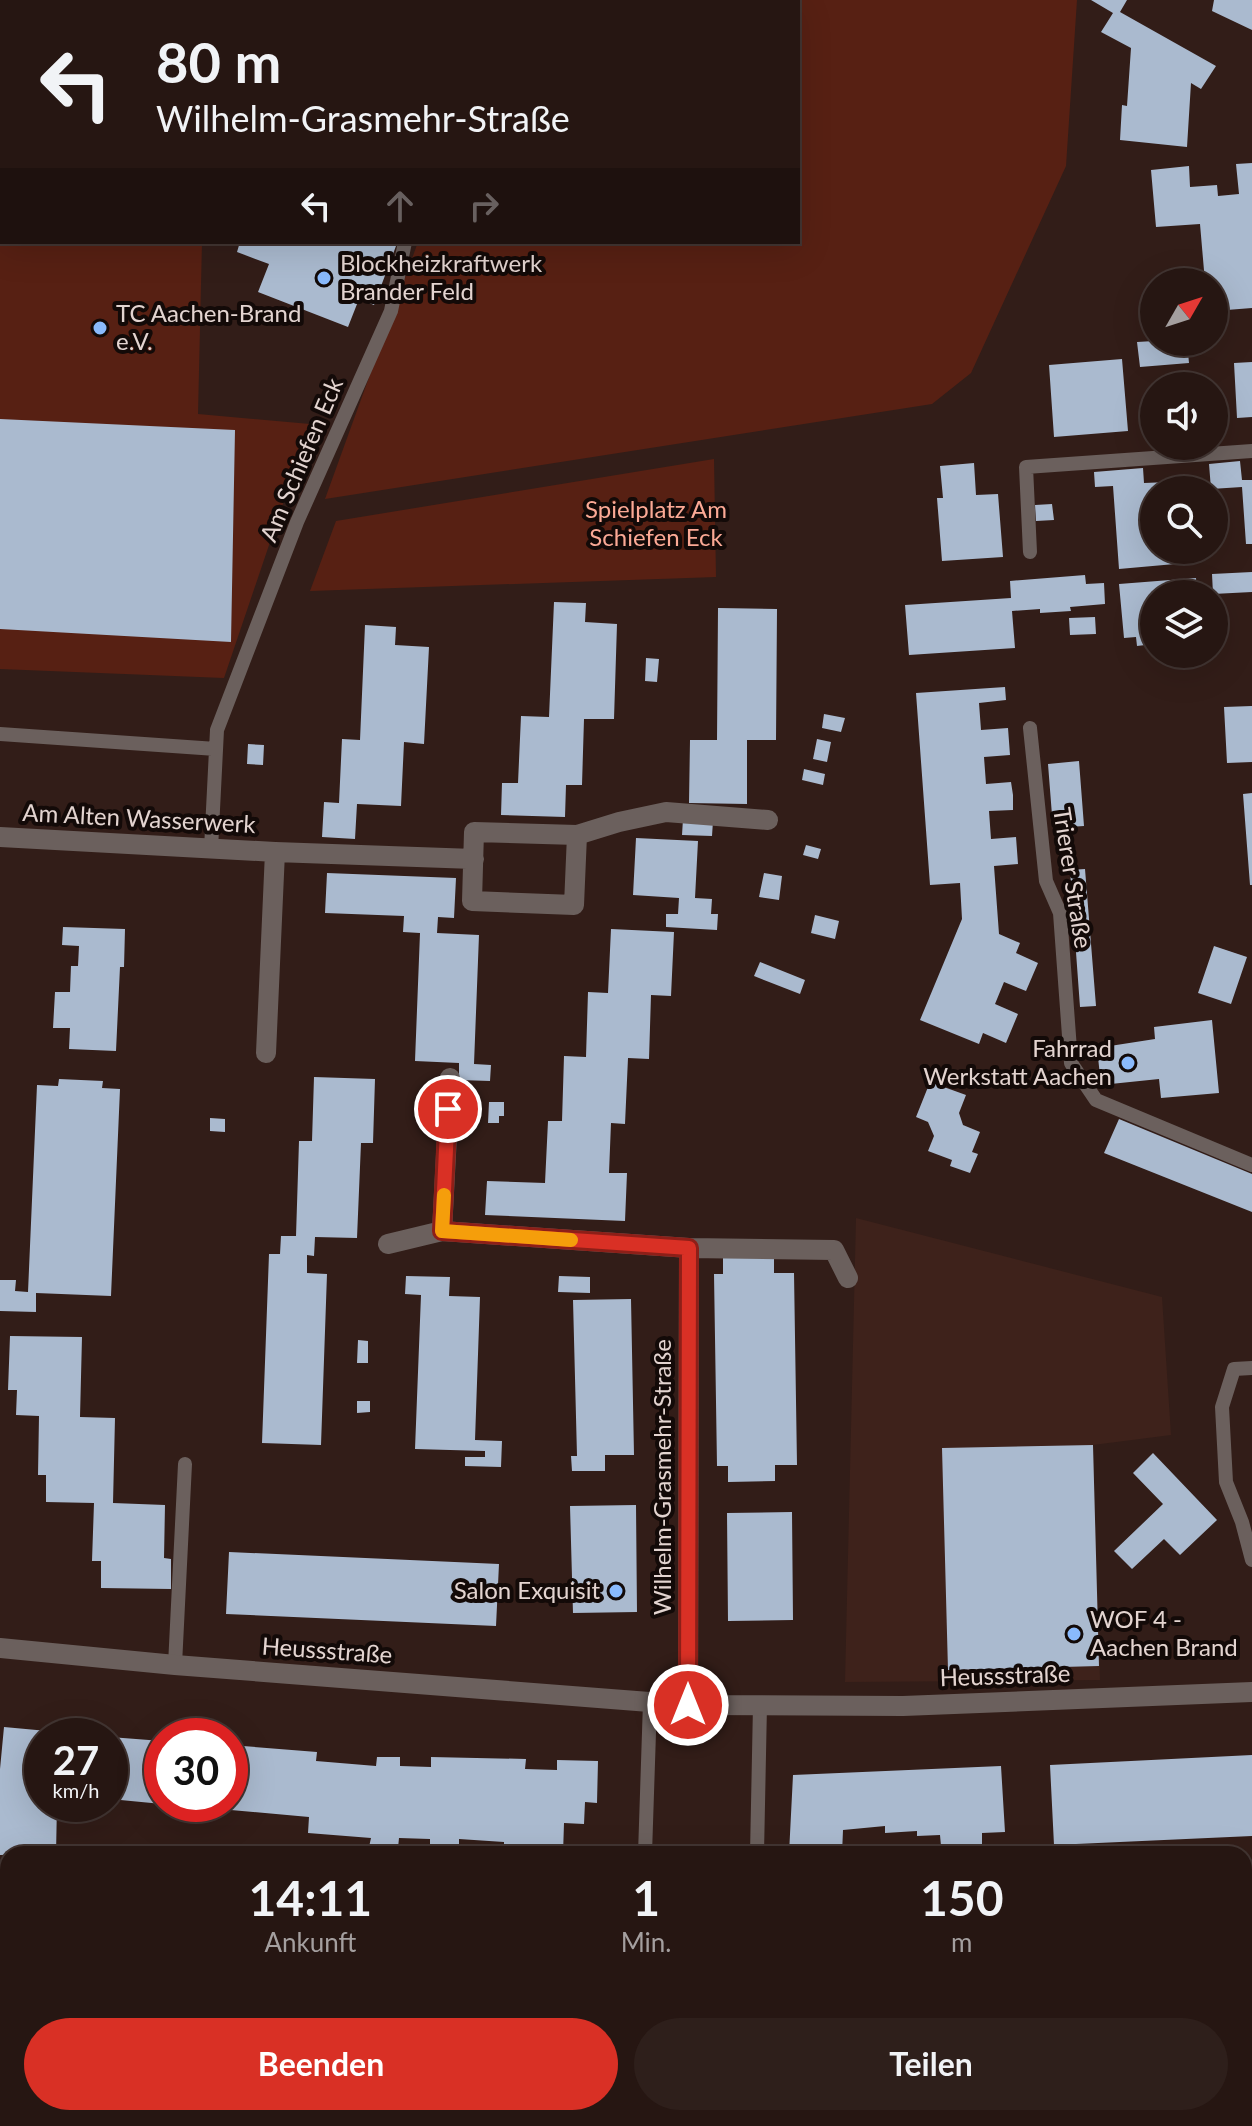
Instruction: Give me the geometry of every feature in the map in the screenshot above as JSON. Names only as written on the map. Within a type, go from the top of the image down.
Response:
[{"type":"street","points":[[577,835],[574,905],[472,901],[474,832],[577,835],[666,812],[768,820]]},
{"type":"street","name":"Am Alten Wasserwerk","points":[[0,837],[474,859]]},
{"type":"street","name":"Am Alten Wasserwerk","points":[[266,1053],[275,852]]},
{"type":"street","points":[[442,1231],[450,1078]]},
{"type":"street","points":[[388,1244],[442,1231],[689,1248],[834,1250],[848,1278]]},
{"type":"street","name":"Wilhelm-Grasmehr-Straße","points":[[688,1705],[689,1248]]},
{"type":"street","name":"Heussstraße","points":[[0,1648],[175,1665],[688,1705],[918,1705],[1252,1692]]},
{"type":"lane","name":"Am Schiefen Eck","points":[[211,849],[217,730],[297,522],[391,311],[405,244]]},
{"type":"lane","points":[[1030,552],[1026,467],[1252,451]]},
{"type":"lane","name":"Trierer Straße","points":[[1030,728],[1046,881],[1060,913],[1071,1063],[1096,1100],[1252,1165]]},
{"type":"lane","points":[[0,734],[216,749]]},
{"type":"lane","points":[[1252,1368],[1234,1369],[1222,1407],[1226,1482],[1242,1522],[1252,1560]]},
{"type":"lane","points":[[175,1665],[185,1464]]},
{"type":"lane","points":[[645,1846],[650,1702]]},
{"type":"lane","points":[[757,1846],[760,1705]]},
{"type":"shaded area","points":[[856,1218],[1162,1297],[1171,1435],[1093,1445],[1100,1680],[845,1682]]},
{"type":"green space","points":[[800,0],[1077,0],[1066,166],[971,373],[932,404],[325,499],[417,244],[800,244]]},
{"type":"green space","points":[[0,244],[202,244],[198,414],[310,424],[224,678],[0,669]]},
{"type":"green space","name":"Spielplatz Am Schiefen Eck","points":[[714,459],[716,577],[310,591],[336,521]]},
{"type":"building","points":[[1091,0],[1127,0],[1120,12],[1216,66],[1201,89],[1191,83],[1187,147],[1120,140],[1122,105],[1127,106],[1131,48],[1101,32],[1113,13]]},
{"type":"building","points":[[1214,0],[1252,0],[1252,30],[1212,11]]},
{"type":"building","points":[[1252,163],[1252,308],[1228,310],[1228,268],[1204,268],[1200,224],[1156,227],[1151,170],[1189,166],[1190,187],[1217,185],[1218,196],[1239,194],[1236,164]]},
{"type":"building","name":"Blockheizkraftwerk Brander Feld","points":[[239,244],[396,246],[374,305],[359,299],[348,327],[258,292],[269,264],[237,252]]},
{"type":"building","points":[[1137,342],[1140,342],[1140,356],[1188,356],[1189,363],[1140,367]]},
{"type":"building","points":[[1122,359],[1128,431],[1054,437],[1049,365]]},
{"type":"building","points":[[1252,362],[1252,417],[1237,418],[1234,363]]},
{"type":"building","points":[[0,419],[235,430],[231,642],[0,629]]},
{"type":"building","points":[[1240,461],[1242,480],[1252,480],[1252,544],[1246,544],[1242,487],[1228,488],[1228,476],[1210,476],[1209,464]]},
{"type":"building","points":[[974,463],[976,495],[998,494],[1003,557],[942,561],[937,498],[943,498],[940,466]]},
{"type":"building","points":[[1143,468],[1144,476],[1140,476],[1140,564],[1175,564],[1119,569],[1113,486],[1095,487],[1094,472]]},
{"type":"building","points":[[1052,504],[1054,520],[1036,521],[1035,505]]},
{"type":"building","points":[[1252,572],[1252,592],[1228,593],[1228,580],[1212,580],[1212,574]]},
{"type":"building","points":[[1085,575],[1086,584],[1104,583],[1105,604],[1070,607],[1071,611],[1012,611],[1015,648],[909,655],[905,605],[1011,598],[1010,581]]},
{"type":"building","points":[[1140,582],[1140,646],[1137,646],[1136,637],[1124,638],[1119,584]]},
{"type":"building","points":[[554,602],[586,603],[585,622],[617,624],[614,719],[584,719],[582,785],[566,785],[565,817],[501,815],[502,783],[518,783],[521,716],[549,717]]},
{"type":"building","points":[[718,608],[777,609],[776,740],[747,740],[747,804],[689,803],[690,740],[717,740]]},
{"type":"building","points":[[1095,617],[1096,634],[1070,635],[1069,618]]},
{"type":"building","points":[[365,625],[396,627],[395,645],[429,647],[424,744],[404,742],[401,806],[357,804],[355,839],[322,837],[324,802],[339,803],[342,739],[360,740]]},
{"type":"building","points":[[646,658],[659,659],[657,682],[645,681]]},
{"type":"building","points":[[1005,687],[1006,700],[979,703],[981,730],[1008,728],[1010,755],[984,757],[986,784],[1011,782],[1013,795],[1013,810],[989,811],[991,839],[1016,837],[1018,864],[994,866],[999,934],[1020,943],[1016,953],[1038,963],[1026,991],[1004,982],[995,1004],[1018,1014],[1006,1043],[983,1033],[979,1044],[920,1020],[962,919],[960,883],[930,885],[916,693]]},
{"type":"building","points":[[1252,706],[1252,762],[1227,763],[1224,707]]},
{"type":"building","points":[[824,714],[845,718],[841,732],[822,728]]},
{"type":"building","points":[[817,739],[831,742],[827,762],[813,759]]},
{"type":"building","points":[[248,744],[264,745],[263,765],[247,764]]},
{"type":"building","points":[[1079,761],[1084,826],[1053,828],[1048,764]]},
{"type":"building","points":[[804,769],[825,774],[823,785],[802,780]]},
{"type":"building","points":[[1252,793],[1252,885],[1250,885],[1243,794]]},
{"type":"building","points":[[683,819],[713,821],[712,836],[682,835]]},
{"type":"building","points":[[636,838],[698,841],[695,898],[712,899],[711,914],[718,914],[717,930],[666,927],[666,914],[678,914],[679,898],[633,895]]},
{"type":"building","points":[[806,845],[821,849],[818,859],[803,855]]},
{"type":"building","points":[[1085,869],[1096,1006],[1080,1007],[1070,870]]},
{"type":"building","points":[[327,873],[456,878],[454,918],[438,917],[437,933],[479,935],[474,1064],[491,1065],[490,1081],[459,1080],[459,1063],[415,1061],[420,933],[403,932],[404,916],[325,913]]},
{"type":"building","points":[[764,873],[782,876],[779,900],[759,897]]},
{"type":"building","points":[[815,915],[839,921],[835,939],[811,933]]},
{"type":"building","points":[[63,927],[125,929],[116,1051],[69,1049],[70,1028],[53,1028],[55,992],[70,992],[71,966],[78,966],[79,946],[62,945]]},
{"type":"building","points":[[611,929],[674,932],[671,996],[651,995],[649,1059],[628,1058],[625,1124],[611,1123],[609,1173],[627,1173],[625,1221],[485,1215],[487,1181],[545,1183],[548,1121],[562,1121],[564,1056],[586,1057],[588,992],[608,993]]},
{"type":"building","points":[[1214,946],[1247,957],[1231,1004],[1198,993]]},
{"type":"building","points":[[760,962],[805,980],[800,994],[754,976]]},
{"type":"building","points":[[1212,1020],[1219,1093],[1161,1098],[1159,1079],[1101,1085],[1097,1048],[1155,1039],[1154,1027]]},
{"type":"building","points":[[314,1077],[375,1079],[373,1143],[361,1143],[357,1238],[315,1237],[314,1256],[307,1255],[307,1273],[327,1274],[321,1445],[262,1443],[269,1254],[280,1254],[281,1236],[296,1236],[299,1141],[312,1141]]},
{"type":"building","points":[[59,1079],[103,1081],[102,1088],[120,1089],[111,1296],[36,1293],[36,1312],[0,1311],[0,1280],[16,1280],[15,1291],[28,1292],[37,1085],[58,1086]]},
{"type":"building","points":[[930,1082],[966,1095],[959,1113],[963,1125],[980,1132],[972,1152],[978,1154],[970,1173],[950,1166],[952,1160],[928,1151],[934,1136],[928,1122],[916,1117]]},
{"type":"building","points":[[489,1102],[504,1102],[504,1116],[499,1116],[499,1123],[488,1123]]},
{"type":"building","points":[[210,1118],[225,1119],[225,1132],[210,1131]]},
{"type":"building","points":[[1119,1119],[1252,1174],[1252,1212],[1104,1153]]},
{"type":"building","points":[[774,1256],[774,1273],[794,1273],[797,1465],[775,1465],[775,1481],[728,1482],[728,1466],[717,1466],[714,1274],[723,1274],[723,1258]]},
{"type":"building","points":[[406,1276],[450,1277],[449,1296],[480,1297],[475,1440],[502,1441],[501,1467],[465,1466],[465,1457],[485,1457],[485,1451],[415,1449],[421,1295],[405,1294]]},
{"type":"building","points":[[559,1276],[590,1277],[590,1293],[558,1292]]},
{"type":"building","points":[[631,1299],[634,1455],[605,1455],[605,1471],[572,1471],[571,1456],[577,1456],[573,1300]]},
{"type":"building","points":[[10,1336],[82,1337],[80,1417],[115,1418],[113,1503],[165,1505],[164,1558],[171,1559],[171,1589],[101,1588],[101,1561],[92,1561],[94,1503],[46,1502],[46,1475],[38,1475],[39,1416],[16,1415],[17,1390],[8,1390]]},
{"type":"building","points":[[358,1340],[368,1341],[368,1363],[357,1363]]},
{"type":"building","points":[[357,1401],[370,1401],[370,1412],[357,1413]]},
{"type":"building","points":[[1093,1445],[1099,1666],[948,1670],[942,1448]]},
{"type":"building","points":[[1153,1453],[1217,1520],[1180,1555],[1164,1539],[1132,1569],[1114,1551],[1163,1504],[1133,1473]]},
{"type":"building","points":[[636,1505],[637,1612],[573,1613],[570,1506]]},
{"type":"building","points":[[792,1512],[793,1620],[728,1621],[727,1513]]},
{"type":"building","points":[[229,1552],[499,1564],[496,1626],[226,1614]]},
{"type":"building","points":[[4,1727],[24,1729],[24,1822],[57,1822],[56,1846],[0,1846],[0,1769]]},
{"type":"building","points":[[128,1738],[144,1740],[144,1802],[128,1801]]},
{"type":"building","points":[[248,1746],[317,1752],[316,1761],[376,1766],[377,1757],[400,1757],[400,1766],[431,1767],[431,1757],[526,1759],[525,1769],[557,1770],[557,1760],[598,1761],[597,1803],[585,1802],[584,1824],[564,1823],[563,1846],[504,1846],[504,1842],[459,1839],[459,1846],[430,1846],[430,1839],[399,1838],[398,1846],[369,1846],[371,1838],[308,1833],[309,1817],[248,1812]]},
{"type":"building","points":[[1252,1755],[1252,1836],[1054,1845],[1050,1765]]},
{"type":"building","points":[[1001,1766],[1005,1832],[982,1833],[982,1845],[941,1846],[940,1835],[917,1836],[917,1831],[885,1833],[885,1826],[843,1830],[842,1846],[789,1846],[793,1775]]},
{"type":"slow traffic","points":[[444,1195],[442,1231],[571,1240]]},
{"type":"place","name":"Blockheizkraftwerk Brander Feld","points":[[324,278]]},
{"type":"place","name":"TC Aachen-Brand e.V.","points":[[100,328]]},
{"type":"place","name":"Fahrrad Werkstatt Aachen","points":[[1128,1063]]},
{"type":"place","name":"Salon Exquisit","points":[[616,1591]]},
{"type":"place","name":"WOF 4 - Aachen Brand","points":[[1074,1634]]},
{"type":"route","points":[[448,1109],[442,1231],[689,1248],[688,1705]]}]
